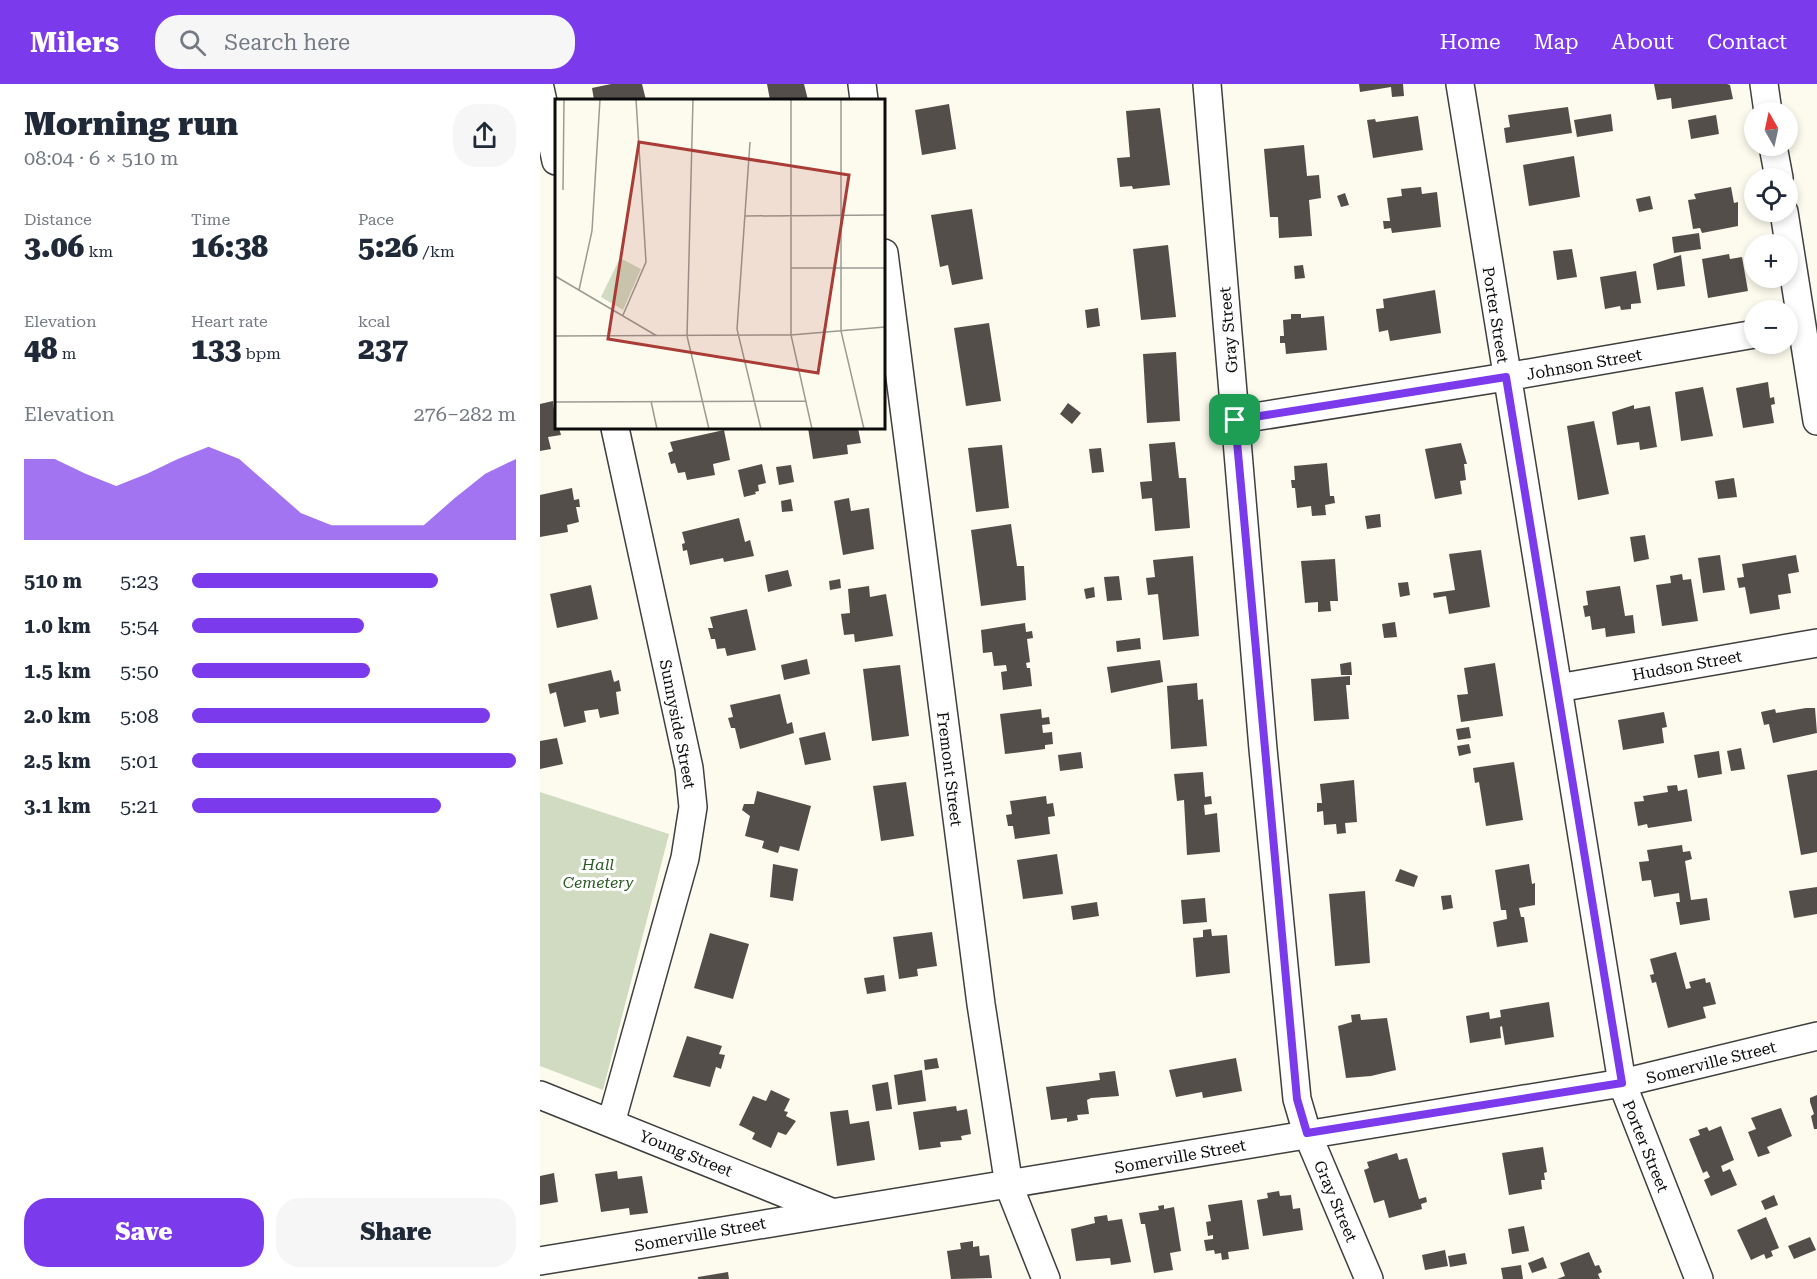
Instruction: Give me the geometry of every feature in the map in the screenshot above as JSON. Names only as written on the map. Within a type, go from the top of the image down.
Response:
[{"type":"street","points":[[862,84],[864,99]]},
{"type":"street","name":"Gray Street","points":[[1207,84],[1297,1099],[1307,1133],[1369,1279]]},
{"type":"street","name":"Porter Street","points":[[1460,84],[1622,1083],[1699,1279]]},
{"type":"street","points":[[1764,84],[1767,102]]},
{"type":"street","points":[[540,88],[555,156]]},
{"type":"street","points":[[1786,222],[1817,421]]},
{"type":"street","name":"Fremont Street","points":[[885,261],[979,992],[1009,1186],[1046,1279]]},
{"type":"street","name":"Johnson Street","points":[[1235,420],[1744,336]]},
{"type":"street","name":"Sunnyside Street","points":[[611,1123],[685,858],[693,807],[689,768],[615,429]]},
{"type":"street","name":"Hudson Street","points":[[1558,688],[1817,643]]},
{"type":"street","name":"Somerville Street","points":[[540,1261],[831,1212],[1009,1186],[1307,1133],[1622,1083],[1817,1036]]},
{"type":"street","name":"Young Street","points":[[540,1095],[831,1212]]},
{"type":"green space","name":"Hall Cemetery","points":[[540,792],[669,834],[603,1090],[540,1066]]},
{"type":"building","points":[[611,84],[642,84],[646,99],[594,99],[592,88]]},
{"type":"building","points":[[767,84],[804,84],[808,99],[770,99]]},
{"type":"building","points":[[1359,84],[1403,84],[1404,96],[1392,97],[1391,87],[1360,92]]},
{"type":"building","points":[[1654,84],[1727,84],[1730,85],[1733,99],[1672,109],[1671,98],[1657,100]]},
{"type":"building","points":[[949,104],[956,149],[922,155],[915,110]]},
{"type":"building","points":[[1568,107],[1572,133],[1506,143],[1504,128],[1510,127],[1508,115]]},
{"type":"building","points":[[1160,108],[1170,185],[1133,189],[1132,186],[1120,187],[1117,158],[1130,157],[1126,111]]},
{"type":"building","points":[[1611,114],[1613,131],[1577,137],[1574,120]]},
{"type":"building","points":[[1716,115],[1719,134],[1691,139],[1688,120]]},
{"type":"building","points":[[1418,116],[1423,150],[1373,158],[1367,120],[1375,119],[1376,122]]},
{"type":"building","points":[[1304,145],[1307,176],[1319,175],[1321,198],[1309,200],[1312,236],[1279,238],[1278,217],[1270,217],[1264,149]]},
{"type":"building","points":[[1574,156],[1580,197],[1529,206],[1523,165]]},
{"type":"building","points":[[1421,187],[1422,194],[1437,192],[1441,227],[1392,233],[1391,228],[1384,229],[1383,221],[1390,221],[1387,198],[1402,196],[1401,189]]},
{"type":"building","points":[[1731,187],[1734,203],[1738,202],[1738,226],[1702,233],[1700,228],[1693,229],[1688,200],[1696,199],[1694,194]]},
{"type":"building","points":[[1345,193],[1349,205],[1341,207],[1337,196]]},
{"type":"building","points":[[1650,196],[1653,209],[1639,212],[1636,199]]},
{"type":"building","points":[[972,209],[983,279],[952,285],[948,265],[940,267],[931,215]]},
{"type":"building","points":[[1699,233],[1701,249],[1674,253],[1672,237]]},
{"type":"building","points":[[1168,245],[1176,317],[1141,320],[1133,249]]},
{"type":"building","points":[[1572,249],[1577,277],[1557,280],[1553,251]]},
{"type":"building","points":[[1729,254],[1730,259],[1742,257],[1744,288],[1747,288],[1748,291],[1708,298],[1702,259]]},
{"type":"building","points":[[1681,255],[1685,286],[1657,290],[1653,264]]},
{"type":"building","points":[[1303,265],[1305,278],[1295,279],[1294,266]]},
{"type":"building","points":[[1636,271],[1641,303],[1631,304],[1631,309],[1621,310],[1620,306],[1605,309],[1600,277]]},
{"type":"building","points":[[1435,290],[1441,333],[1390,341],[1388,330],[1379,332],[1376,309],[1384,308],[1383,299]]},
{"type":"building","points":[[1098,308],[1100,326],[1087,328],[1085,310]]},
{"type":"building","points":[[1291,314],[1301,314],[1301,318],[1324,316],[1327,350],[1286,354],[1285,343],[1280,343],[1280,336],[1284,336],[1283,320],[1291,319]]},
{"type":"building","points":[[989,323],[1001,401],[966,406],[954,328]]},
{"type":"building","points":[[1176,352],[1180,421],[1147,423],[1143,354]]},
{"type":"building","points":[[1768,382],[1770,398],[1774,397],[1775,404],[1771,405],[1774,423],[1743,428],[1736,388]]},
{"type":"building","points":[[1703,387],[1713,436],[1681,441],[1675,392]]},
{"type":"building","points":[[553,401],[555,429],[559,429],[561,435],[548,437],[551,449],[540,451],[540,404]]},
{"type":"building","points":[[1068,403],[1081,413],[1072,424],[1060,414]]},
{"type":"building","points":[[1634,405],[1634,409],[1650,406],[1657,447],[1640,450],[1639,442],[1617,445],[1612,412]]},
{"type":"building","points":[[1594,421],[1609,494],[1578,500],[1567,426]]},
{"type":"building","points":[[808,429],[858,429],[861,443],[847,445],[848,454],[813,459]]},
{"type":"building","points":[[724,430],[730,460],[713,464],[715,475],[687,480],[685,472],[678,473],[675,463],[671,464],[668,453],[673,451],[670,442]]},
{"type":"building","points":[[1175,442],[1179,478],[1186,478],[1190,528],[1155,531],[1152,498],[1142,499],[1140,482],[1152,481],[1149,444]]},
{"type":"building","points":[[1461,443],[1467,464],[1464,464],[1466,480],[1460,481],[1462,494],[1435,499],[1425,449]]},
{"type":"building","points":[[1002,445],[1009,508],[976,512],[968,448]]},
{"type":"building","points":[[1101,448],[1104,472],[1092,473],[1089,449]]},
{"type":"building","points":[[1327,463],[1330,496],[1334,496],[1335,503],[1325,505],[1326,515],[1312,516],[1311,506],[1297,508],[1295,488],[1292,488],[1291,480],[1295,480],[1294,466]]},
{"type":"building","points":[[762,464],[766,483],[758,485],[759,491],[755,492],[756,494],[744,497],[738,470]]},
{"type":"building","points":[[791,465],[794,482],[779,485],[776,467]]},
{"type":"building","points":[[1734,478],[1737,497],[1718,499],[1715,481]]},
{"type":"building","points":[[572,488],[574,500],[579,499],[580,507],[576,507],[579,522],[567,525],[568,532],[540,537],[540,495]]},
{"type":"building","points":[[849,498],[851,511],[869,508],[874,549],[843,555],[834,501]]},
{"type":"building","points":[[791,499],[793,511],[782,512],[781,501]]},
{"type":"building","points":[[1380,514],[1381,527],[1367,529],[1365,516]]},
{"type":"building","points":[[739,518],[745,542],[750,540],[754,556],[724,562],[723,558],[690,565],[687,550],[683,551],[682,544],[685,543],[682,532]]},
{"type":"building","points":[[1011,524],[1017,566],[1024,566],[1026,600],[981,606],[971,530]]},
{"type":"building","points":[[1645,535],[1649,559],[1634,562],[1630,537]]},
{"type":"building","points":[[1481,550],[1490,607],[1449,614],[1446,596],[1434,598],[1433,593],[1455,590],[1449,554]]},
{"type":"building","points":[[1720,555],[1725,590],[1703,593],[1698,558]]},
{"type":"building","points":[[1796,555],[1799,572],[1788,574],[1791,593],[1778,595],[1780,609],[1750,614],[1745,587],[1739,588],[1737,578],[1744,577],[1742,564]]},
{"type":"building","points":[[1193,556],[1199,636],[1163,640],[1158,594],[1148,595],[1146,578],[1155,577],[1153,560]]},
{"type":"building","points":[[1335,559],[1338,601],[1330,601],[1331,611],[1318,612],[1318,602],[1305,603],[1301,561]]},
{"type":"building","points":[[788,570],[792,586],[768,592],[765,575]]},
{"type":"building","points":[[1682,574],[1683,580],[1691,579],[1698,621],[1662,626],[1656,585],[1671,583],[1670,576]]},
{"type":"building","points":[[1119,576],[1122,600],[1107,601],[1104,577]]},
{"type":"building","points":[[840,579],[841,588],[830,590],[829,581]]},
{"type":"building","points":[[1408,582],[1410,595],[1400,597],[1398,583]]},
{"type":"building","points":[[591,585],[598,619],[557,628],[550,594]]},
{"type":"building","points":[[869,586],[870,597],[886,594],[893,636],[855,642],[854,634],[844,635],[841,614],[850,613],[848,589]]},
{"type":"building","points":[[1620,586],[1625,616],[1633,615],[1635,633],[1606,637],[1605,628],[1592,630],[1590,616],[1585,617],[1583,606],[1588,605],[1586,591]]},
{"type":"building","points":[[1094,587],[1095,597],[1086,599],[1084,589]]},
{"type":"building","points":[[747,609],[756,650],[727,656],[725,648],[717,649],[715,639],[711,639],[708,628],[713,628],[710,617]]},
{"type":"building","points":[[1395,622],[1397,637],[1384,638],[1382,624]]},
{"type":"building","points":[[1025,623],[1026,632],[1032,631],[1033,638],[1027,639],[1030,662],[1026,663],[1027,668],[1030,668],[1032,686],[1003,690],[1001,672],[1007,671],[1006,665],[994,666],[992,652],[983,653],[981,630]]},
{"type":"building","points":[[1140,638],[1141,649],[1117,652],[1116,641]]},
{"type":"building","points":[[807,659],[810,674],[784,680],[781,665]]},
{"type":"building","points":[[1160,660],[1163,682],[1111,693],[1107,667]]},
{"type":"building","points":[[1351,662],[1352,675],[1341,675],[1340,664]]},
{"type":"building","points":[[1495,663],[1503,716],[1461,722],[1457,695],[1468,694],[1464,668]]},
{"type":"building","points":[[900,665],[909,736],[872,741],[863,669]]},
{"type":"building","points":[[611,670],[614,682],[619,680],[621,691],[616,692],[619,714],[600,718],[598,709],[584,711],[586,722],[564,727],[556,692],[550,694],[548,684]]},
{"type":"building","points":[[1350,676],[1350,685],[1346,685],[1349,719],[1314,721],[1311,679]]},
{"type":"building","points":[[1197,683],[1198,700],[1203,699],[1207,746],[1171,749],[1167,686]]},
{"type":"building","points":[[780,694],[787,724],[792,722],[794,733],[740,749],[735,728],[731,728],[728,718],[733,717],[730,705]]},
{"type":"building","points":[[1815,708],[1817,733],[1773,743],[1769,724],[1764,725],[1761,712],[1775,709],[1776,713]]},
{"type":"building","points":[[1041,709],[1042,718],[1049,717],[1050,724],[1042,725],[1043,733],[1052,732],[1053,744],[1045,745],[1045,749],[1005,754],[1000,714]]},
{"type":"building","points":[[1664,712],[1667,727],[1662,728],[1664,743],[1623,750],[1618,720]]},
{"type":"building","points":[[1469,727],[1471,738],[1458,740],[1456,729]]},
{"type":"building","points":[[825,732],[831,760],[805,765],[799,738]]},
{"type":"building","points":[[557,738],[563,764],[540,769],[540,741]]},
{"type":"building","points":[[1469,744],[1471,753],[1459,756],[1457,746]]},
{"type":"building","points":[[1741,748],[1745,769],[1731,771],[1727,751]]},
{"type":"building","points":[[1719,751],[1722,774],[1698,778],[1694,755]]},
{"type":"building","points":[[1081,752],[1083,768],[1060,771],[1058,755]]},
{"type":"building","points":[[1514,762],[1523,820],[1486,826],[1479,782],[1475,783],[1473,768]]},
{"type":"building","points":[[1817,770],[1817,852],[1801,855],[1787,775]]},
{"type":"building","points":[[1203,772],[1205,797],[1211,796],[1212,804],[1204,805],[1205,815],[1217,813],[1220,852],[1187,855],[1184,800],[1177,801],[1174,774]]},
{"type":"building","points":[[1354,780],[1357,822],[1345,823],[1346,833],[1337,834],[1336,824],[1324,825],[1323,811],[1317,812],[1317,803],[1322,803],[1320,784]]},
{"type":"building","points":[[906,782],[914,836],[881,841],[873,786]]},
{"type":"building","points":[[1677,785],[1678,791],[1687,789],[1692,821],[1648,828],[1647,824],[1638,826],[1634,802],[1644,801],[1643,796],[1668,792],[1667,786]]},
{"type":"building","points":[[757,791],[811,806],[799,851],[780,846],[778,853],[762,848],[764,841],[745,836],[750,816],[742,810],[744,804],[754,804]]},
{"type":"building","points":[[1046,796],[1047,804],[1053,803],[1055,816],[1048,817],[1050,834],[1015,839],[1013,826],[1008,826],[1006,815],[1012,814],[1010,801]]},
{"type":"building","points":[[1682,845],[1683,852],[1690,851],[1692,859],[1685,861],[1691,900],[1707,898],[1710,920],[1680,925],[1676,902],[1680,902],[1679,893],[1654,897],[1651,880],[1642,881],[1639,862],[1649,861],[1647,850]]},
{"type":"building","points":[[1057,854],[1063,894],[1023,899],[1017,860]]},
{"type":"building","points":[[773,864],[798,869],[793,901],[770,897]]},
{"type":"building","points":[[1529,864],[1532,884],[1535,883],[1535,905],[1519,908],[1521,917],[1524,917],[1528,942],[1497,947],[1493,922],[1507,919],[1506,910],[1501,910],[1495,870]]},
{"type":"building","points":[[1400,869],[1418,876],[1414,887],[1395,881]]},
{"type":"building","points":[[1817,887],[1817,914],[1794,918],[1789,891]]},
{"type":"building","points":[[1365,891],[1370,963],[1335,966],[1329,894]]},
{"type":"building","points":[[1451,895],[1453,908],[1443,910],[1441,896]]},
{"type":"building","points":[[1205,898],[1207,922],[1183,924],[1181,900]]},
{"type":"building","points":[[1097,902],[1099,916],[1073,920],[1071,906]]},
{"type":"building","points":[[1211,929],[1212,936],[1227,935],[1230,973],[1196,977],[1193,938],[1203,937],[1203,930]]},
{"type":"building","points":[[932,932],[937,966],[917,969],[918,976],[899,979],[893,937]]},
{"type":"building","points":[[710,933],[749,944],[733,999],[694,988]]},
{"type":"building","points":[[1676,952],[1686,989],[1691,988],[1689,982],[1705,978],[1706,983],[1710,982],[1716,1004],[1703,1007],[1706,1018],[1668,1028],[1656,982],[1652,983],[1650,975],[1654,974],[1650,959]]},
{"type":"building","points":[[884,975],[886,991],[867,994],[864,978]]},
{"type":"building","points":[[1549,1002],[1554,1037],[1505,1045],[1502,1026],[1500,1027],[1501,1038],[1470,1043],[1466,1016],[1489,1012],[1490,1019],[1501,1017],[1500,1010]]},
{"type":"building","points":[[1360,1014],[1361,1020],[1387,1018],[1396,1070],[1371,1076],[1346,1078],[1338,1026],[1352,1022],[1351,1015]]},
{"type":"building","points":[[687,1036],[722,1046],[719,1054],[725,1055],[721,1069],[716,1067],[710,1087],[673,1077]]},
{"type":"building","points":[[937,1058],[939,1068],[925,1070],[924,1060]]},
{"type":"building","points":[[1236,1058],[1242,1091],[1203,1098],[1202,1092],[1176,1097],[1169,1070]]},
{"type":"building","points":[[922,1070],[926,1101],[898,1105],[894,1075]]},
{"type":"building","points":[[1115,1071],[1119,1096],[1087,1100],[1089,1114],[1077,1115],[1078,1120],[1067,1122],[1067,1118],[1051,1120],[1046,1087],[1100,1080],[1099,1073]]},
{"type":"building","points":[[888,1082],[892,1109],[876,1111],[872,1085]]},
{"type":"building","points":[[771,1090],[790,1099],[784,1111],[788,1112],[786,1116],[796,1121],[786,1135],[778,1132],[771,1148],[752,1139],[755,1133],[739,1125],[753,1096],[766,1101]]},
{"type":"building","points":[[1817,1095],[1817,1129],[1814,1129],[1811,1116],[1814,1114],[1810,1098]]},
{"type":"building","points":[[956,1106],[957,1111],[967,1109],[971,1134],[961,1136],[962,1140],[940,1142],[941,1147],[919,1150],[913,1112]]},
{"type":"building","points":[[1781,1108],[1792,1136],[1767,1147],[1770,1153],[1758,1157],[1748,1132],[1756,1129],[1751,1118]]},
{"type":"building","points":[[848,1110],[850,1124],[869,1121],[875,1160],[837,1166],[830,1112]]},
{"type":"building","points":[[1721,1126],[1734,1160],[1721,1166],[1723,1172],[1730,1169],[1737,1185],[1711,1196],[1704,1180],[1710,1177],[1707,1171],[1703,1173],[1689,1139],[1700,1135],[1698,1130],[1707,1127],[1709,1131]]},
{"type":"building","points":[[1543,1147],[1547,1172],[1544,1173],[1545,1180],[1541,1180],[1542,1189],[1509,1195],[1502,1153]]},
{"type":"building","points":[[1397,1153],[1399,1160],[1407,1158],[1419,1199],[1426,1197],[1427,1202],[1421,1204],[1422,1209],[1389,1218],[1384,1200],[1374,1203],[1364,1170],[1369,1168],[1367,1162]]},
{"type":"building","points":[[617,1171],[618,1179],[642,1176],[648,1213],[630,1215],[629,1208],[601,1212],[595,1174]]},
{"type":"building","points":[[554,1173],[558,1202],[540,1205],[540,1176]]},
{"type":"building","points":[[1279,1191],[1280,1196],[1291,1195],[1293,1209],[1300,1208],[1303,1230],[1263,1236],[1257,1200],[1268,1198],[1267,1193]]},
{"type":"building","points":[[1774,1195],[1778,1205],[1765,1210],[1761,1201]]},
{"type":"building","points":[[1242,1200],[1249,1249],[1228,1252],[1229,1259],[1222,1260],[1221,1253],[1215,1254],[1214,1250],[1206,1251],[1204,1240],[1213,1239],[1213,1235],[1208,1236],[1206,1222],[1211,1221],[1208,1205]]},
{"type":"building","points":[[1164,1205],[1164,1209],[1174,1207],[1181,1251],[1170,1253],[1173,1270],[1154,1273],[1145,1224],[1141,1224],[1139,1213],[1159,1210],[1158,1206]]},
{"type":"building","points":[[1107,1215],[1108,1221],[1122,1219],[1131,1262],[1111,1265],[1110,1258],[1076,1261],[1071,1229],[1095,1223],[1094,1217]]},
{"type":"building","points":[[1766,1217],[1779,1248],[1771,1251],[1773,1256],[1766,1259],[1764,1254],[1751,1260],[1737,1230]]},
{"type":"building","points":[[1524,1226],[1529,1251],[1512,1254],[1508,1229]]},
{"type":"building","points":[[1810,1237],[1816,1250],[1794,1259],[1788,1246]]},
{"type":"building","points":[[973,1241],[973,1247],[979,1246],[980,1256],[989,1255],[992,1278],[951,1279],[947,1251],[961,1249],[960,1243]]},
{"type":"building","points":[[1445,1250],[1448,1266],[1425,1270],[1422,1255]]},
{"type":"building","points":[[1589,1252],[1595,1266],[1599,1265],[1602,1272],[1598,1274],[1600,1279],[1557,1279],[1565,1276],[1560,1263]]},
{"type":"building","points":[[1465,1253],[1467,1264],[1450,1267],[1448,1256]]},
{"type":"building","points":[[1543,1257],[1547,1268],[1532,1273],[1528,1263]]},
{"type":"building","points":[[1521,1265],[1523,1279],[1503,1279],[1501,1268]]},
{"type":"building","points":[[728,1272],[729,1279],[698,1279],[698,1277]]},
{"type":"route","points":[[1506,377],[1622,1083],[1307,1133],[1297,1099],[1263,749],[1235,420],[1506,377]]}]
